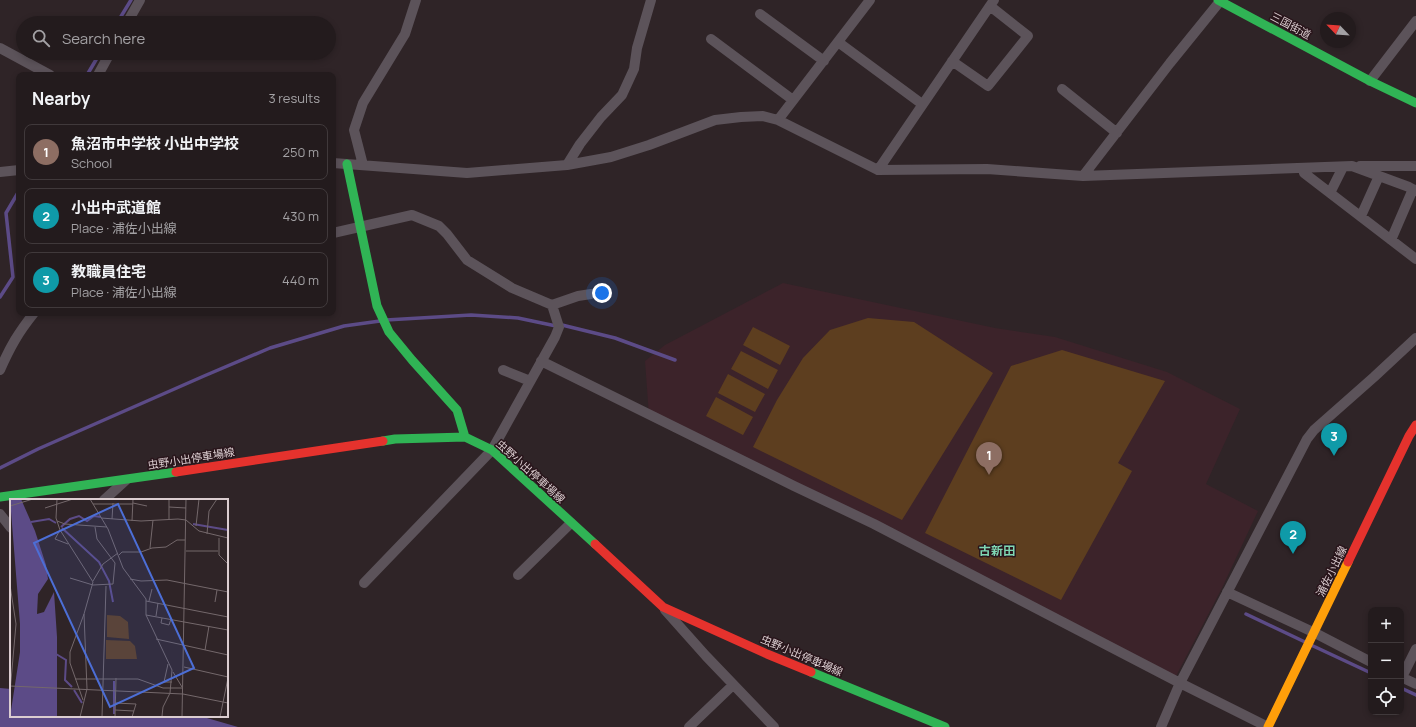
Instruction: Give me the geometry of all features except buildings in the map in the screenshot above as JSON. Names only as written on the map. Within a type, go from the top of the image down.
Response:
[{"type":"main road","name":"三国街道","points":[[1220,0],[1370,81],[1416,103]]},
{"type":"main road","points":[[347,164],[377,306],[388,328],[412,360],[457,410],[465,437]]},
{"type":"main road","name":"浦佐小出線","points":[[1268,727],[1314,635],[1409,436],[1416,425]]},
{"type":"main road","name":"虫野小出停車場線","points":[[0,497],[126,480],[395,439],[465,437],[492,450],[663,607],[767,654],[945,727]]},
{"type":"street","points":[[131,16],[140,0]]},
{"type":"street","points":[[363,164],[354,130],[363,103],[405,34],[416,0]]},
{"type":"street","points":[[567,165],[580,144],[601,117],[622,95],[634,69],[637,48],[651,0]]},
{"type":"street","points":[[778,120],[870,0]]},
{"type":"street","points":[[1083,176],[1220,0]]},
{"type":"street","points":[[878,170],[922,104],[992,3],[1028,36],[988,86],[952,61]]},
{"type":"street","points":[[760,14],[824,60]]},
{"type":"street","points":[[1370,81],[1416,21]]},
{"type":"street","points":[[711,39],[794,100]]},
{"type":"street","points":[[838,42],[922,104]]},
{"type":"street","points":[[0,48],[16,57]]},
{"type":"street","points":[[22,60],[44,72]]},
{"type":"street","points":[[100,72],[106,60]]},
{"type":"street","points":[[1062,89],[1116,133]]},
{"type":"street","points":[[336,163],[363,164],[467,174],[567,165],[611,157],[649,145],[715,120],[741,116],[763,116],[778,120],[878,170],[987,169],[1083,176],[1416,166]]},
{"type":"street","points":[[1348,167],[1379,176],[1414,190],[1391,240]]},
{"type":"street","points":[[1330,193],[1348,167]]},
{"type":"street","points":[[0,172],[16,170]]},
{"type":"street","points":[[1304,173],[1416,258]]},
{"type":"street","points":[[1361,216],[1379,176]]},
{"type":"street","points":[[336,232],[412,215],[439,226],[467,260],[512,288],[552,305],[578,296],[590,294]]},
{"type":"street","points":[[364,583],[492,450],[555,337],[557,322],[552,305]]},
{"type":"street","points":[[0,370],[19,332],[32,316]]},
{"type":"street","points":[[1161,727],[1180,683],[1304,446],[1314,430],[1416,338]]},
{"type":"street","points":[[541,360],[794,486],[874,524],[1268,727]]},
{"type":"street","points":[[503,370],[530,381]]},
{"type":"street","points":[[105,499],[126,480]]},
{"type":"street","points":[[0,514],[10,527]]},
{"type":"street","points":[[518,575],[571,523]]},
{"type":"street","points":[[1227,592],[1368,661]]},
{"type":"street","points":[[663,607],[733,685],[774,727]]},
{"type":"street","points":[[1404,672],[1416,650]]},
{"type":"street","points":[[1404,678],[1416,684]]},
{"type":"street","points":[[689,727],[733,685]]},
{"type":"shaded area","points":[[783,283],[995,328],[1055,337],[1167,372],[1240,409],[1206,484],[1258,511],[1222,588],[1175,678],[649,416],[645,361],[665,345]]},
{"type":"shaded area","points":[[868,318],[914,322],[993,373],[902,520],[753,447],[777,400],[803,358],[830,330]]},
{"type":"shaded area","points":[[753,327],[790,346],[780,365],[743,345]]},
{"type":"shaded area","points":[[1062,350],[1165,381],[1118,463],[1132,471],[1061,600],[925,533],[1011,366]]},
{"type":"shaded area","points":[[741,351],[778,370],[768,389],[731,369]]},
{"type":"shaded area","points":[[728,374],[765,394],[755,412],[718,393]]},
{"type":"shaded area","points":[[716,397],[753,417],[743,435],[706,416]]},
{"type":"shaded area","points":[[0,688],[10,689],[10,717],[203,717],[238,727],[0,727]]},
{"type":"waterway","points":[[121,16],[131,0]]},
{"type":"waterway","points":[[89,72],[96,60]]},
{"type":"waterway","points":[[0,297],[13,277],[6,213],[16,196]]},
{"type":"waterway","points":[[386,320],[471,315],[518,318],[556,326],[562,325],[615,338],[675,360]]},
{"type":"waterway","points":[[0,468],[38,449],[270,348],[344,326],[380,321]]},
{"type":"waterway","points":[[1246,614],[1305,642]]},
{"type":"waterway","points":[[1311,645],[1368,672]]},
{"type":"waterway","points":[[1404,689],[1416,695]]},
{"type":"traffic: fast","points":[[1218,0],[1370,81],[1416,103]]},
{"type":"traffic: fast","points":[[347,164],[377,306],[389,332],[457,410],[465,437]]},
{"type":"traffic: fast","points":[[383,441],[395,439],[465,437],[492,450],[595,544]]},
{"type":"traffic: fast","points":[[0,497],[176,472]]},
{"type":"traffic: fast","points":[[811,672],[945,727]]},
{"type":"traffic: slow","points":[[1268,727],[1348,562]]},
{"type":"traffic: jam","points":[[1348,562],[1409,436],[1416,425]]},
{"type":"traffic: jam","points":[[176,472],[383,441]]},
{"type":"traffic: jam","points":[[595,544],[663,607],[767,654],[811,672]]},
{"type":"place","name":"教職員住宅","points":[[1334,456]]},
{"type":"place","name":"魚沼市中学校 小出中学校","points":[[989,475]]},
{"type":"place","name":"小出中武道館","points":[[1293,554]]},
{"type":"district","name":"古新田","points":[[997,550]]}]
